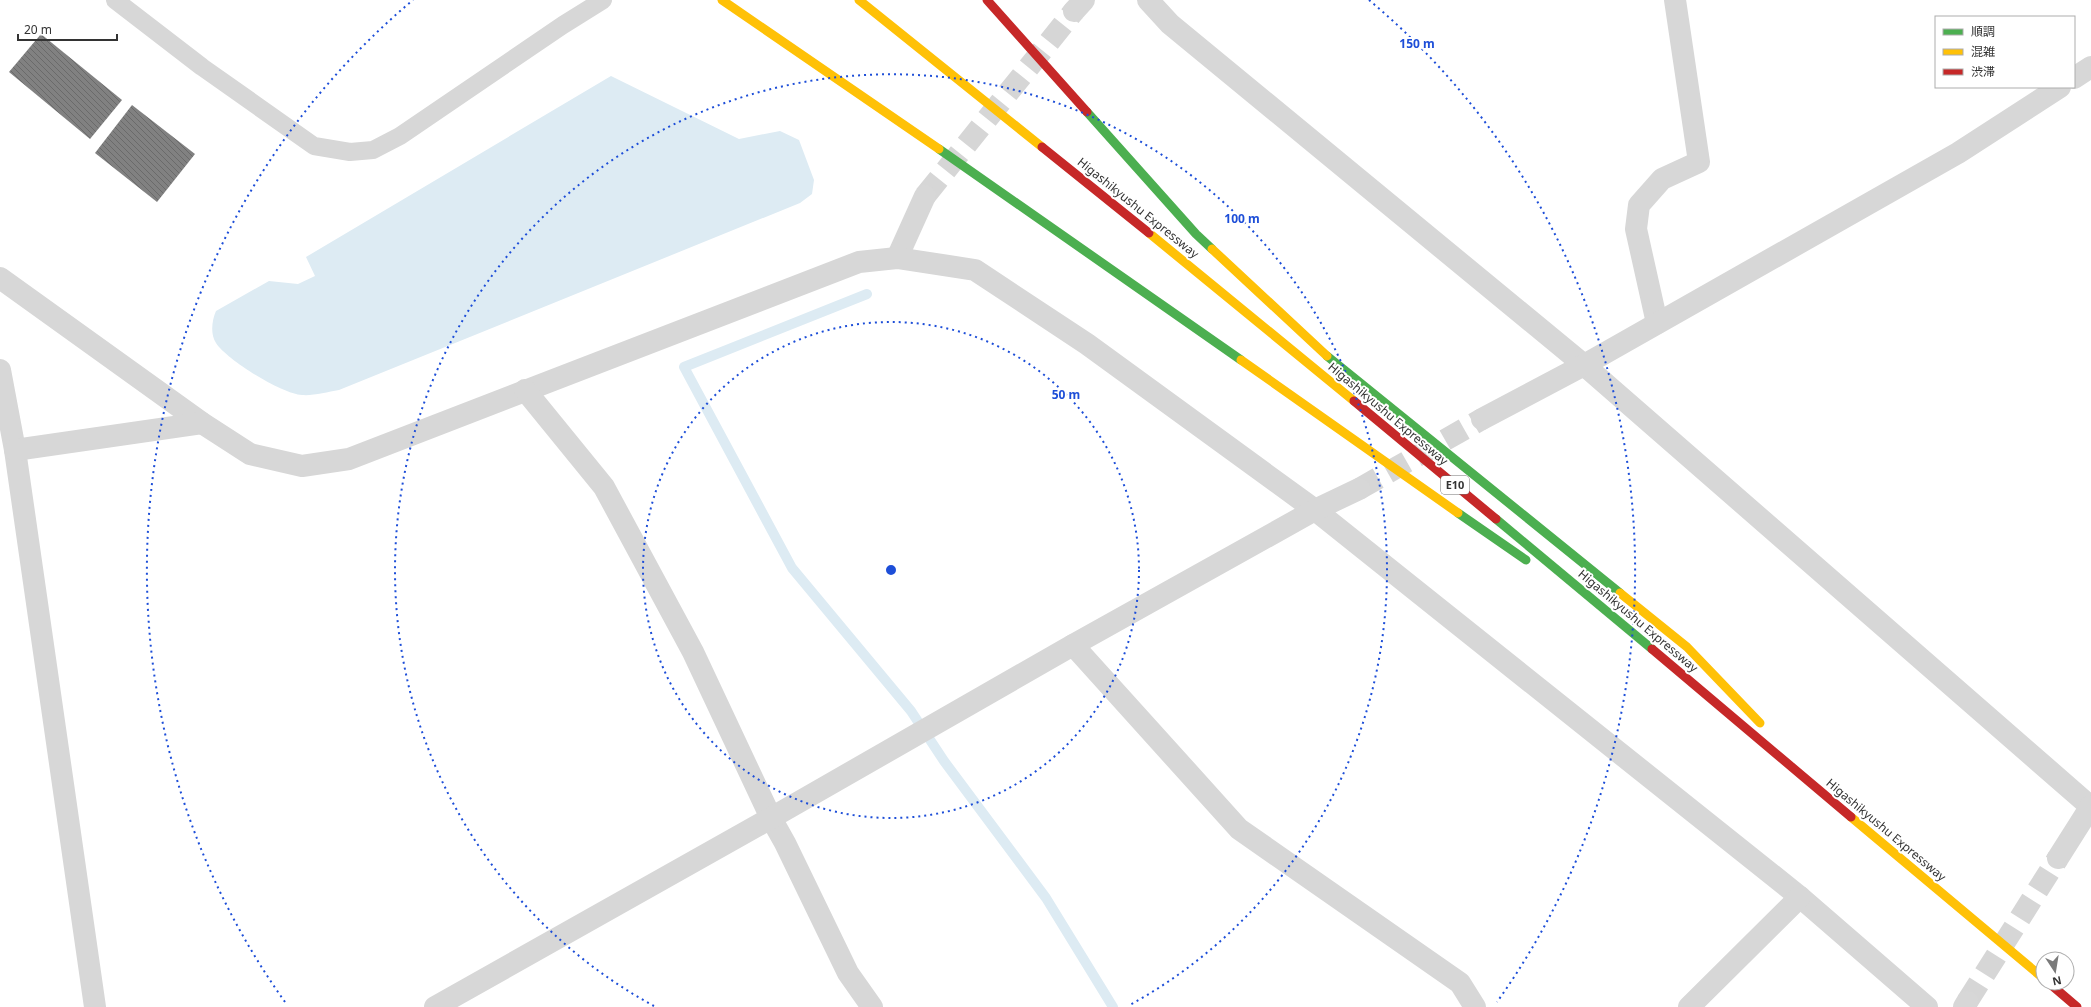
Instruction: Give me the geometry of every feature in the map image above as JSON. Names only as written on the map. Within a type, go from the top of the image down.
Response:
[{"type":"highway","points":[[722,0],[826,70],[1531,564]]},
{"type":"highway","name":"Higashikyushu Expressway","points":[[859,0],[1200,274],[1661,655],[2035,971]]},
{"type":"highway","points":[[987,0],[1196,234],[1338,366],[1687,647],[1765,728]]},
{"type":"highway","points":[[1557,582],[1661,655]]},
{"type":"highway","points":[[1787,751],[1848,814]]},
{"type":"highway","points":[[2058,991],[2077,1007]]},
{"type":"street","points":[[1148,0],[1170,24],[1584,365],[2091,806],[2058,858]]},
{"type":"street","points":[[1657,323],[1636,229],[1639,205],[1662,179],[1699,162],[1675,0]]},
{"type":"street","points":[[2075,77],[2091,67]]},
{"type":"street","points":[[1482,419],[1584,365],[1958,153],[2058,88]]},
{"type":"street","points":[[897,258],[925,196]]},
{"type":"street","points":[[0,278],[202,423],[250,454],[302,466],[349,458],[859,262],[897,258],[975,270],[1087,344],[1315,510],[1800,897],[1927,1007]]},
{"type":"street","points":[[0,370],[14,450],[94,1007]]},
{"type":"street","points":[[525,390],[604,487],[693,652],[771,818],[785,842],[848,973],[872,1007]]},
{"type":"street","points":[[14,450],[202,423]]},
{"type":"street","points":[[435,1007],[771,818],[1073,645],[1315,510],[1359,489]]},
{"type":"street","points":[[1073,645],[1239,829],[1460,983],[1475,1007]]},
{"type":"street","points":[[1689,1007],[1800,897]]},
{"type":"lane","points":[[115,0],[202,67],[314,146],[350,152],[373,150],[400,136],[563,25],[603,0]]},
{"type":"shaded area","points":[[611,76],[739,139],[780,131],[799,140],[814,180],[812,194],[800,203],[339,390],[302,395],[282,389],[243,367],[222,350],[216,343],[212,327],[216,311],[269,281],[298,284],[315,276],[306,257]]},
{"type":"building","points":[[41,34],[122,100],[90,139],[9,72]]},
{"type":"building","points":[[132,105],[195,154],[157,202],[95,153]]},
{"type":"waterway","points":[[867,294],[684,367],[792,568],[911,711],[944,761],[1046,898],[1113,1007]]},
{"type":"tunnel","points":[[925,196],[1074,11]]},
{"type":"tunnel","points":[[1359,489],[1482,419]]},
{"type":"tunnel","points":[[1967,1002],[2058,858]]},
{"type":"traffic: fast","points":[[1087,112],[1196,234],[1212,249]]},
{"type":"traffic: fast","points":[[939,149],[1241,360]]},
{"type":"traffic: fast","points":[[1327,356],[1620,593]]},
{"type":"traffic: fast","points":[[1458,513],[1526,560]]},
{"type":"traffic: fast","points":[[1496,519],[1652,649]]},
{"type":"traffic: slow","points":[[722,0],[939,149]]},
{"type":"traffic: slow","points":[[859,0],[1042,147]]},
{"type":"traffic: slow","points":[[1149,233],[1354,401]]},
{"type":"traffic: slow","points":[[1212,249],[1327,356]]},
{"type":"traffic: slow","points":[[1241,360],[1458,513]]},
{"type":"traffic: slow","points":[[1620,593],[1687,647],[1760,723]]},
{"type":"traffic: slow","points":[[1851,817],[2035,971]]},
{"type":"traffic: jam","points":[[987,0],[1087,112]]},
{"type":"traffic: jam","points":[[1042,147],[1149,233]]},
{"type":"traffic: jam","points":[[1354,401],[1496,519]]},
{"type":"traffic: jam","points":[[1652,649],[1851,817]]},
{"type":"traffic: jam","points":[[2058,991],[2077,1007]]}]
